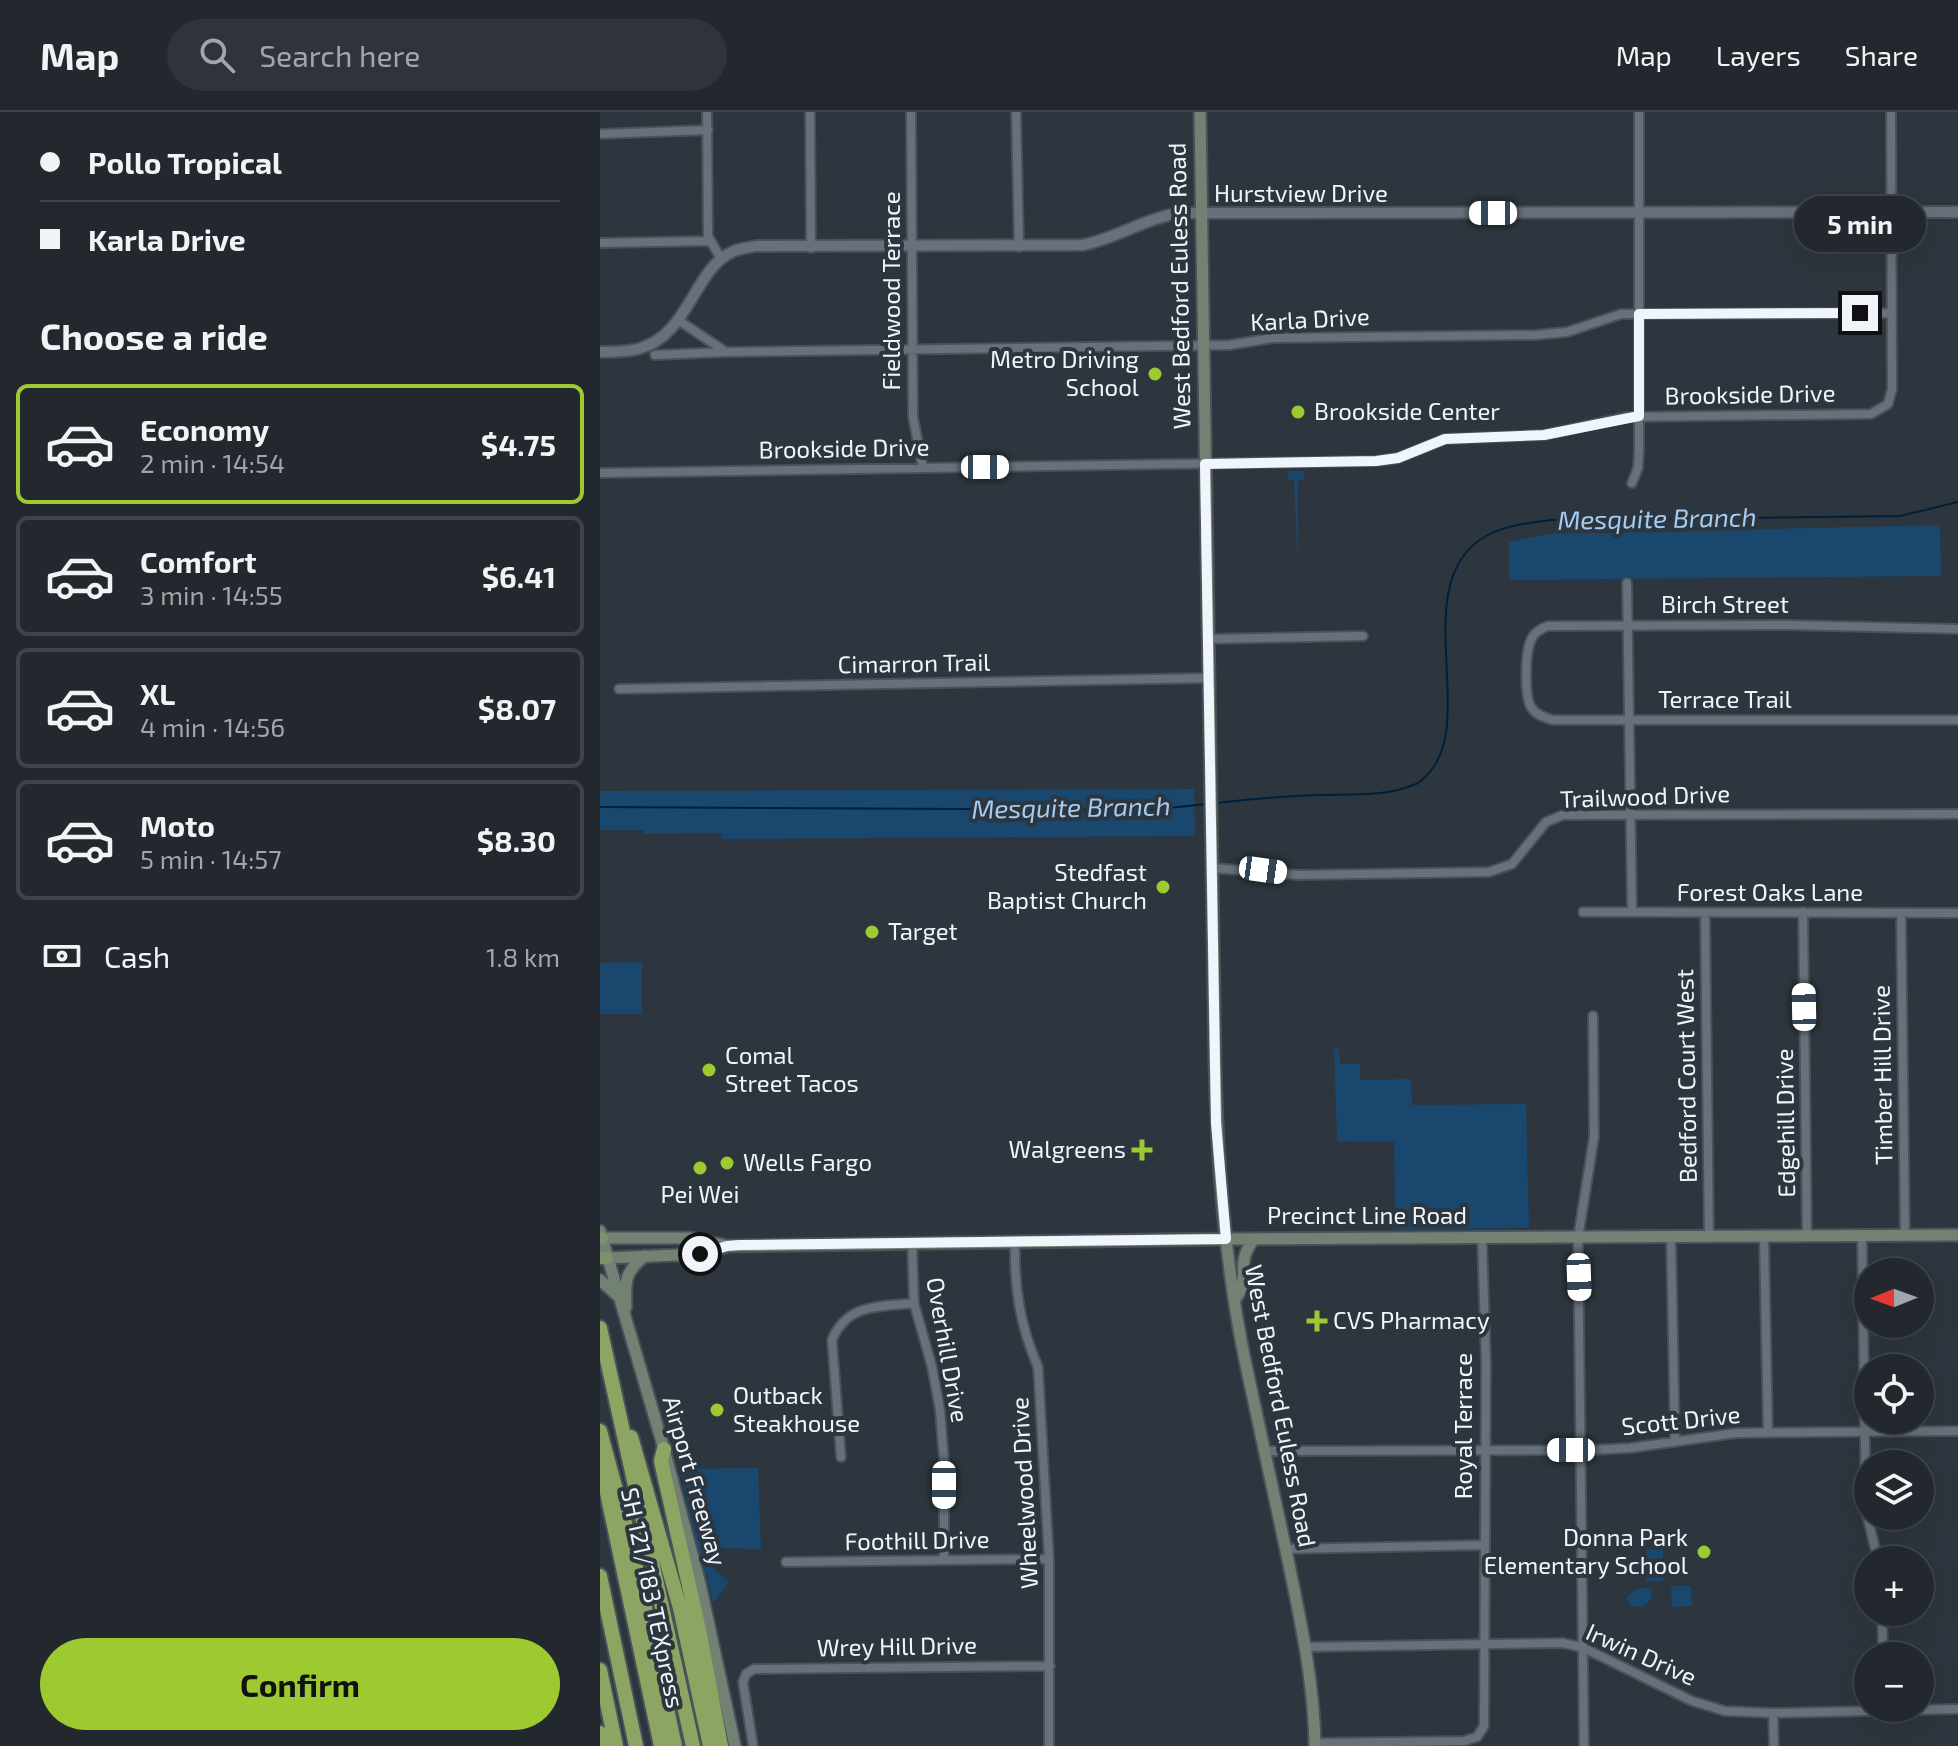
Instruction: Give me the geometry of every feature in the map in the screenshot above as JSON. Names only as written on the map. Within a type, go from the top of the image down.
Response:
[{"type":"highway","points":[[600,1328],[693,1746]]},
{"type":"highway","points":[[619,1412],[636,1449],[666,1552],[710,1746]]},
{"type":"highway","points":[[600,1431],[633,1553],[675,1746]]},
{"type":"highway","points":[[664,1449],[661,1461],[721,1746]]},
{"type":"highway","name":"SH 121/183 TEXpress","points":[[600,1460],[661,1746]]},
{"type":"highway","name":"SH 121/183 TEXpress","points":[[600,1576],[636,1746]]},
{"type":"highway","points":[[600,1670],[616,1746]]},
{"type":"highway","points":[[600,1733],[603,1746]]},
{"type":"main road","name":"West Bedford Euless Road","points":[[1200,112],[1216,1123],[1226,1239],[1245,1359],[1306,1647],[1313,1695],[1315,1744]]},
{"type":"main road","name":"Precinct Line Road","points":[[601,1236],[691,1238],[727,1246],[1226,1239],[1958,1235]]},
{"type":"main road","name":"Airport Freeway","points":[[601,1236],[604,1258],[664,1449],[700,1584],[735,1746]]},
{"type":"main road","points":[[1236,1298],[1244,1286],[1243,1254],[1254,1239]]},
{"type":"main road","name":"Precinct Line Road","points":[[604,1258],[700,1254],[727,1246]]},
{"type":"main road","points":[[626,1324],[625,1286],[629,1271],[647,1255]]},
{"type":"main road","points":[[600,1280],[618,1296]]},
{"type":"street","points":[[600,352],[637,350],[662,337],[678,320],[721,259],[709,241],[707,112]]},
{"type":"street","points":[[810,112],[811,248]]},
{"type":"street","name":"Fieldwood Terrace","points":[[911,112],[914,433],[923,468]]},
{"type":"street","points":[[1016,112],[1019,247]]},
{"type":"street","points":[[1632,483],[1638,468],[1639,416],[1639,112]]},
{"type":"street","points":[[1891,112],[1892,313]]},
{"type":"street","points":[[600,134],[708,130]]},
{"type":"street","name":"Hurstview Drive","points":[[721,259],[730,252],[756,246],[913,248],[1082,245],[1107,239],[1155,218],[1180,213],[1958,212]]},
{"type":"street","points":[[600,243],[709,241]]},
{"type":"street","name":"Karla Drive","points":[[655,355],[1203,346],[1273,338],[1549,335],[1609,316],[1639,314],[1892,313]]},
{"type":"street","name":"Brookside Drive","points":[[600,473],[1376,461],[1398,458],[1445,439],[1544,435],[1639,416],[1871,414],[1888,404],[1891,397],[1892,313]]},
{"type":"street","points":[[678,320],[726,352]]},
{"type":"street","points":[[1627,583],[1632,912]]},
{"type":"street","name":"Birch Street","points":[[1527,673],[1531,639],[1538,630],[1548,626],[1868,625],[1958,629]]},
{"type":"street","points":[[1208,639],[1363,636]]},
{"type":"street","name":"Terrace Trail","points":[[1527,673],[1531,706],[1539,715],[1553,720],[1958,720]]},
{"type":"street","name":"Cimarron Trail","points":[[619,689],[1209,678]]},
{"type":"street","name":"Trailwood Drive","points":[[1212,868],[1340,876],[1489,872],[1512,864],[1546,822],[1554,817],[1631,814],[1958,814]]},
{"type":"street","name":"Forest Oaks Lane","points":[[1583,912],[1958,913]]},
{"type":"street","name":"Edgehill Drive","points":[[1803,912],[1807,1237]]},
{"type":"street","name":"Bedford Court West","points":[[1705,913],[1709,1238]]},
{"type":"street","name":"Timber Hill Drive","points":[[1901,914],[1905,1236]]},
{"type":"street","points":[[1584,1746],[1578,1238],[1594,1137],[1593,1016]]},
{"type":"street","points":[[1862,1236],[1864,1354]]},
{"type":"street","points":[[1764,1237],[1768,1433]]},
{"type":"street","name":"Royal Terrace","points":[[1315,1744],[1464,1741],[1477,1737],[1484,1726],[1486,1362],[1482,1238]]},
{"type":"street","points":[[1671,1238],[1675,1440]]},
{"type":"street","name":"Overhill Drive","points":[[912,1242],[914,1303],[940,1410],[944,1460],[944,1560]]},
{"type":"street","name":"Wheelwood Drive","points":[[1015,1242],[1014,1274],[1019,1314],[1038,1367],[1049,1559],[1049,1746]]},
{"type":"street","points":[[841,1457],[832,1340],[837,1328],[854,1312],[914,1303]]},
{"type":"street","name":"Scott Drive","points":[[1934,1431],[1958,1431]]},
{"type":"street","name":"Scott Drive","points":[[1264,1451],[1581,1450],[1630,1448],[1736,1433],[1854,1432]]},
{"type":"street","points":[[1865,1434],[1866,1511],[1875,1546]]},
{"type":"street","points":[[1285,1549],[1485,1545]]},
{"type":"street","name":"Foothill Drive","points":[[786,1562],[1049,1559]]},
{"type":"street","name":"Irwin Drive","points":[[1306,1647],[1563,1643],[1584,1648],[1701,1705],[1742,1713],[1854,1710]]},
{"type":"street","name":"Wrey Hill Drive","points":[[753,1746],[743,1686],[746,1674],[758,1669],[1050,1666]]},
{"type":"street","name":"Irwin Drive","points":[[1934,1709],[1958,1709]]},
{"type":"street","points":[[1773,1713],[1774,1746]]},
{"type":"shaded area","points":[[1287,471],[1304,471],[1304,479],[1298,481],[1298,569],[1294,480],[1288,479]]},
{"type":"shaded area","points":[[1940,525],[1941,576],[1509,580],[1509,542],[1548,534]]},
{"type":"shaded area","points":[[1194,789],[1195,836],[722,839],[721,833],[644,834],[643,830],[600,830],[600,791]]},
{"type":"shaded area","points":[[642,962],[642,1014],[600,1014],[600,963]]},
{"type":"shaded area","points":[[1334,1049],[1339,1049],[1340,1064],[1360,1064],[1360,1080],[1411,1079],[1412,1105],[1526,1104],[1529,1228],[1392,1228],[1392,1221],[1395,1220],[1394,1142],[1337,1141]]},
{"type":"shaded area","points":[[758,1468],[761,1549],[711,1548],[715,1570],[729,1582],[713,1603],[680,1473],[683,1469]]},
{"type":"shaded area","points":[[1646,1550],[1663,1550],[1663,1581],[1646,1581]]},
{"type":"shaded area","points":[[1671,1586],[1691,1586],[1692,1606],[1672,1607]]},
{"type":"shaded area","points":[[1649,1588],[1652,1591],[1651,1599],[1643,1607],[1632,1606],[1626,1599],[1635,1589]]},
{"type":"waterway","name":"Mesquite Branch","points":[[1217,803],[1381,793],[1405,788],[1423,779],[1442,749],[1447,720],[1446,617],[1450,584],[1463,557],[1494,532],[1551,520],[1900,516],[1958,502]]},
{"type":"waterway","name":"Mesquite Branch","points":[[600,807],[1150,810],[1206,804]]},
{"type":"place","name":"Metro Driving School","points":[[1155,374]]},
{"type":"place","name":"Brookside Center","points":[[1298,412]]},
{"type":"place","name":"Stedfast Baptist Church","points":[[1163,887]]},
{"type":"place","name":"Target","points":[[872,932]]},
{"type":"place","name":"Comal Street Tacos","points":[[709,1070]]},
{"type":"place","name":"Walgreens","points":[[1142,1150]]},
{"type":"place","name":"Wells Fargo","points":[[727,1163]]},
{"type":"place","name":"Pei Wei","points":[[700,1168]]},
{"type":"place","name":"CVS Pharmacy","points":[[1317,1321]]},
{"type":"place","name":"Outback Steakhouse","points":[[717,1410]]},
{"type":"place","name":"Donna Park Elementary School","points":[[1704,1552]]},
{"type":"route","points":[[700,1254],[739,1245],[1226,1239],[1216,1123],[1205,464],[1387,460],[1445,439],[1544,435],[1639,416],[1639,314],[1860,313]]}]
